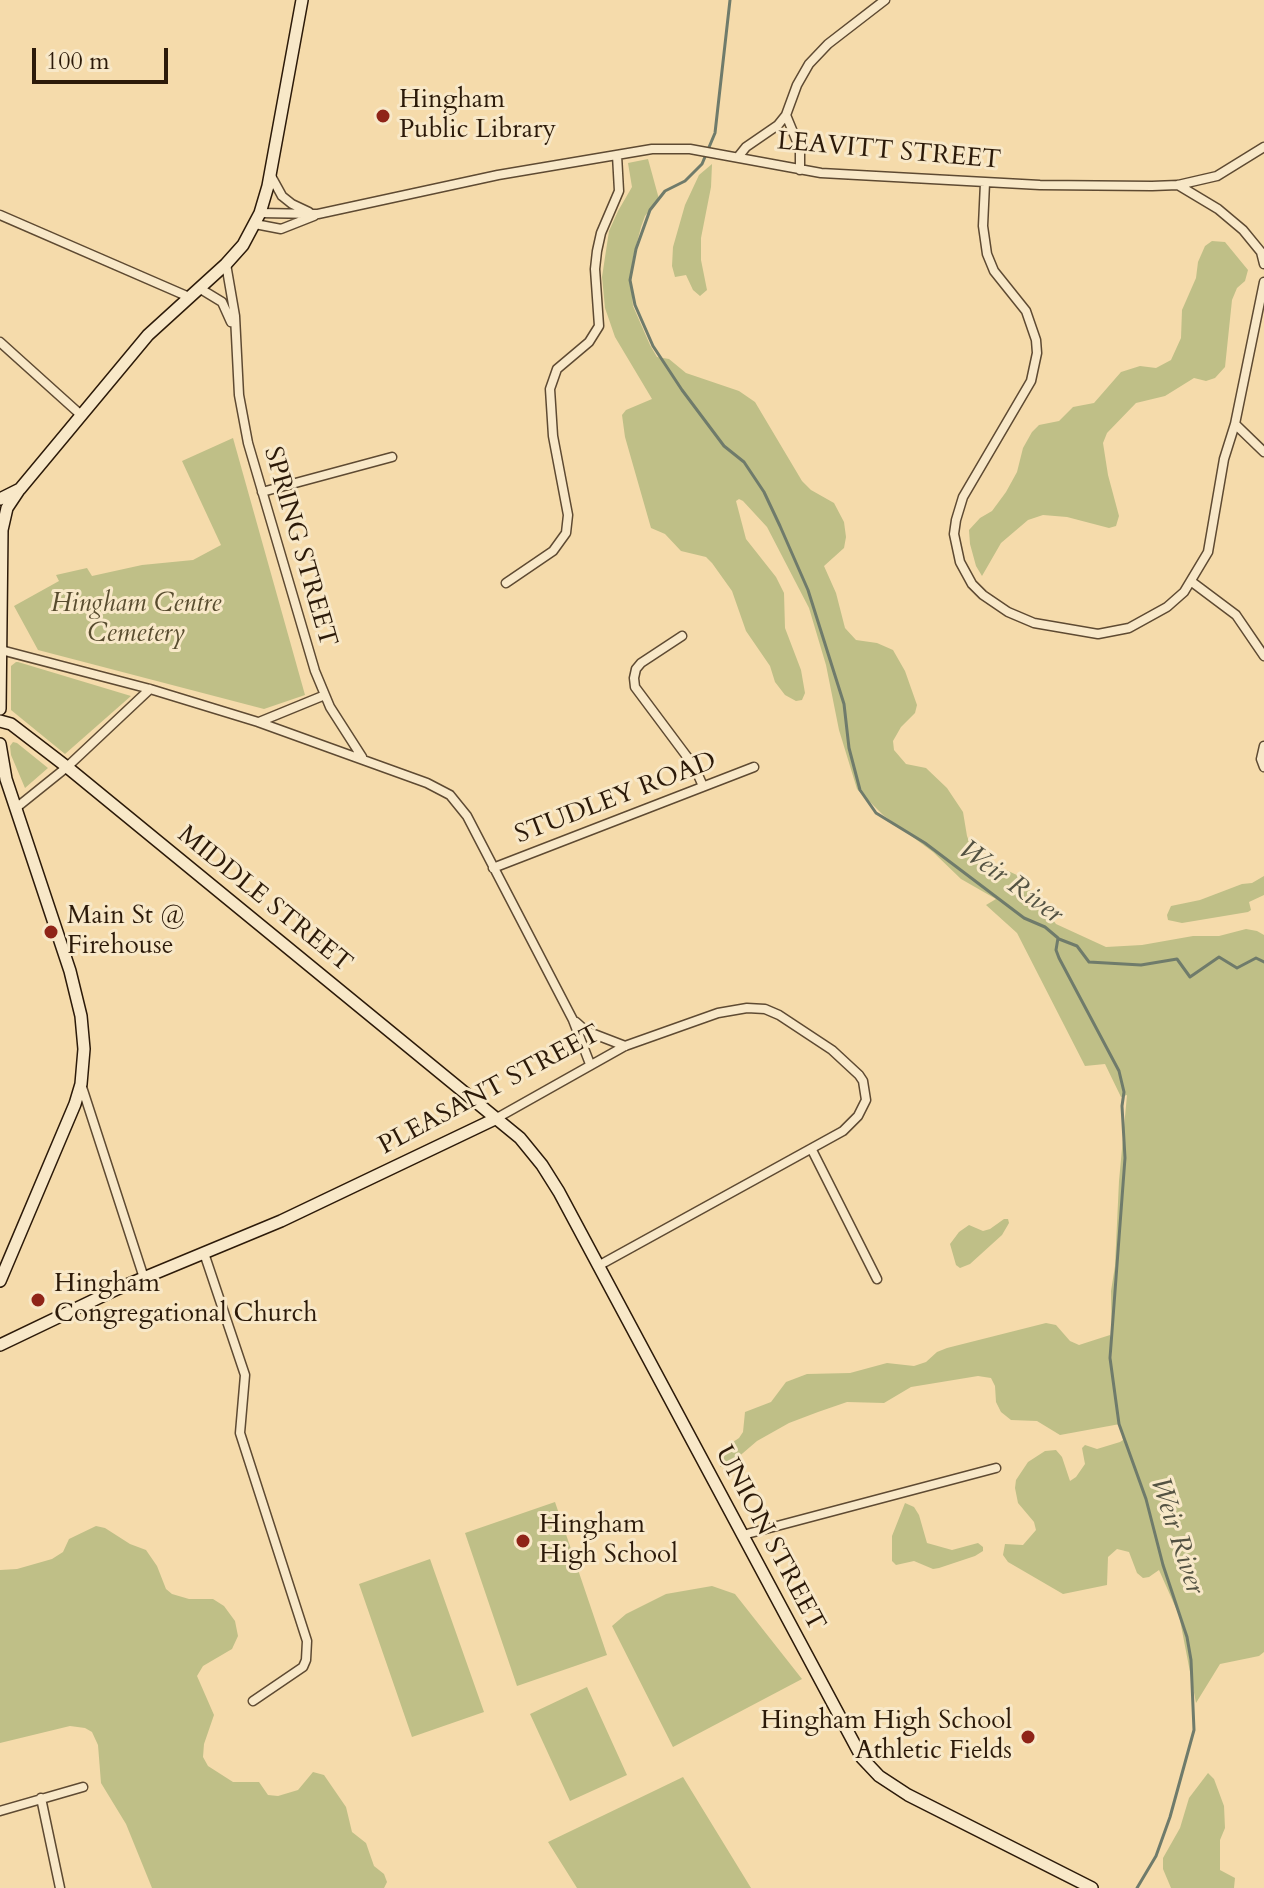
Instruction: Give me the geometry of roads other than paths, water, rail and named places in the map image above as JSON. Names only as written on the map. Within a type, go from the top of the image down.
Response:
[{"type":"street","points":[[0,709],[2,519],[20,489],[148,335],[243,245],[257,219],[271,174],[302,0]]},
{"type":"street","points":[[738,157],[786,115],[809,64],[838,36],[885,0]]},
{"type":"street","points":[[786,115],[800,149],[800,170]]},
{"type":"street","name":"LEAVITT STREET","points":[[257,219],[318,214],[498,175],[652,149],[690,149],[800,170],[985,183],[1086,186],[1178,185],[1217,176],[1264,147]]},
{"type":"street","points":[[506,583],[553,551],[566,533],[568,515],[552,427],[550,389],[557,369],[589,342],[599,326],[597,251],[601,233],[619,191],[617,155]]},
{"type":"street","points":[[271,174],[279,192],[292,204],[318,214]]},
{"type":"street","points":[[985,183],[983,226],[987,254],[994,271],[1026,311],[1037,353],[1031,381],[959,507],[954,534],[964,572],[983,595],[1008,612],[1034,623],[1098,634],[1129,628],[1176,600],[1192,582],[1211,542],[1223,468],[1264,282]]},
{"type":"street","points":[[1178,185],[1218,209],[1243,230],[1261,252],[1264,264]]},
{"type":"street","name":"LEAVITT STREET","points":[[257,219],[281,229],[318,214]]},
{"type":"street","points":[[0,215],[189,297]]},
{"type":"street","name":"SPRING STREET","points":[[226,264],[233,302],[243,420],[262,492],[298,618],[325,695],[365,761]]},
{"type":"street","name":"SPRING STREET","points":[[199,288],[222,302],[229,311],[234,330]]},
{"type":"street","points":[[0,342],[81,415]]},
{"type":"street","points":[[1235,424],[1264,452]]},
{"type":"street","points":[[262,492],[392,457]]},
{"type":"street","points":[[0,499],[20,489]]},
{"type":"street","points":[[1192,582],[1236,615],[1264,656]]},
{"type":"street","points":[[682,636],[641,663],[636,669],[635,687],[694,766],[703,786]]},
{"type":"street","points":[[1,650],[150,689],[258,722],[450,795],[467,816],[573,1020],[590,1064]]},
{"type":"street","points":[[16,808],[67,767],[150,689]]},
{"type":"street","points":[[258,722],[325,695]]},
{"type":"street","name":"MIDDLE STREET","points":[[0,721],[11,724],[67,767],[497,1118]]},
{"type":"street","points":[[0,744],[4,770],[74,984],[84,1049],[81,1084],[65,1129],[0,1281]]},
{"type":"street","points":[[1264,746],[1261,759],[1264,767]]},
{"type":"street","name":"STUDLEY ROAD","points":[[493,868],[754,767]]},
{"type":"street","name":"PLEASANT STREET","points":[[0,1345],[144,1278],[281,1221],[497,1118],[625,1046],[730,1010],[757,1008],[779,1015],[843,1059],[859,1075],[866,1100],[858,1116],[843,1131],[812,1150]]},
{"type":"street","points":[[573,1020],[586,1031],[625,1046]]},
{"type":"street","points":[[81,1084],[144,1278]]},
{"type":"street","name":"UNION STREET","points":[[497,1118],[520,1138],[542,1165],[857,1751],[872,1770],[908,1795],[1092,1888]]},
{"type":"street","points":[[598,1266],[812,1150],[877,1279]]},
{"type":"street","points":[[204,1253],[245,1375],[240,1433],[307,1641],[303,1667],[253,1701]]},
{"type":"street","points":[[743,1535],[996,1468]]},
{"type":"street","points":[[0,1811],[83,1787]]},
{"type":"street","points":[[41,1798],[60,1888]]},
{"type":"waterway","name":"Weir River","points":[[730,0],[715,133],[702,164],[685,181],[665,191],[650,210],[636,249],[630,280],[635,305],[653,346],[724,446],[744,462],[764,492],[780,526],[808,590],[844,704],[849,748],[860,790],[876,813],[925,843],[1024,918],[1045,927],[1058,938],[1056,950],[1059,958],[1119,1071],[1124,1092],[1125,1158],[1110,1358],[1119,1424],[1146,1499],[1163,1565],[1187,1637],[1194,1730],[1156,1856],[1137,1888]]},
{"type":"waterway","points":[[1059,939],[1077,946],[1089,962],[1141,965],[1177,959],[1190,977],[1219,957],[1237,968],[1256,958],[1264,962]]},
{"type":"place","name":"Hingham Public Library","points":[[383,116]]},
{"type":"place","name":"Main St @ Firehouse","points":[[51,932]]},
{"type":"place","name":"Hingham Congregational Church","points":[[38,1300]]},
{"type":"place","name":"Hingham High School","points":[[523,1541]]},
{"type":"place","name":"Hingham High School Athletic Fields","points":[[1028,1737]]},
{"type":"park label","name":"Hingham Centre Cemetery","points":[[136,620]]}]
